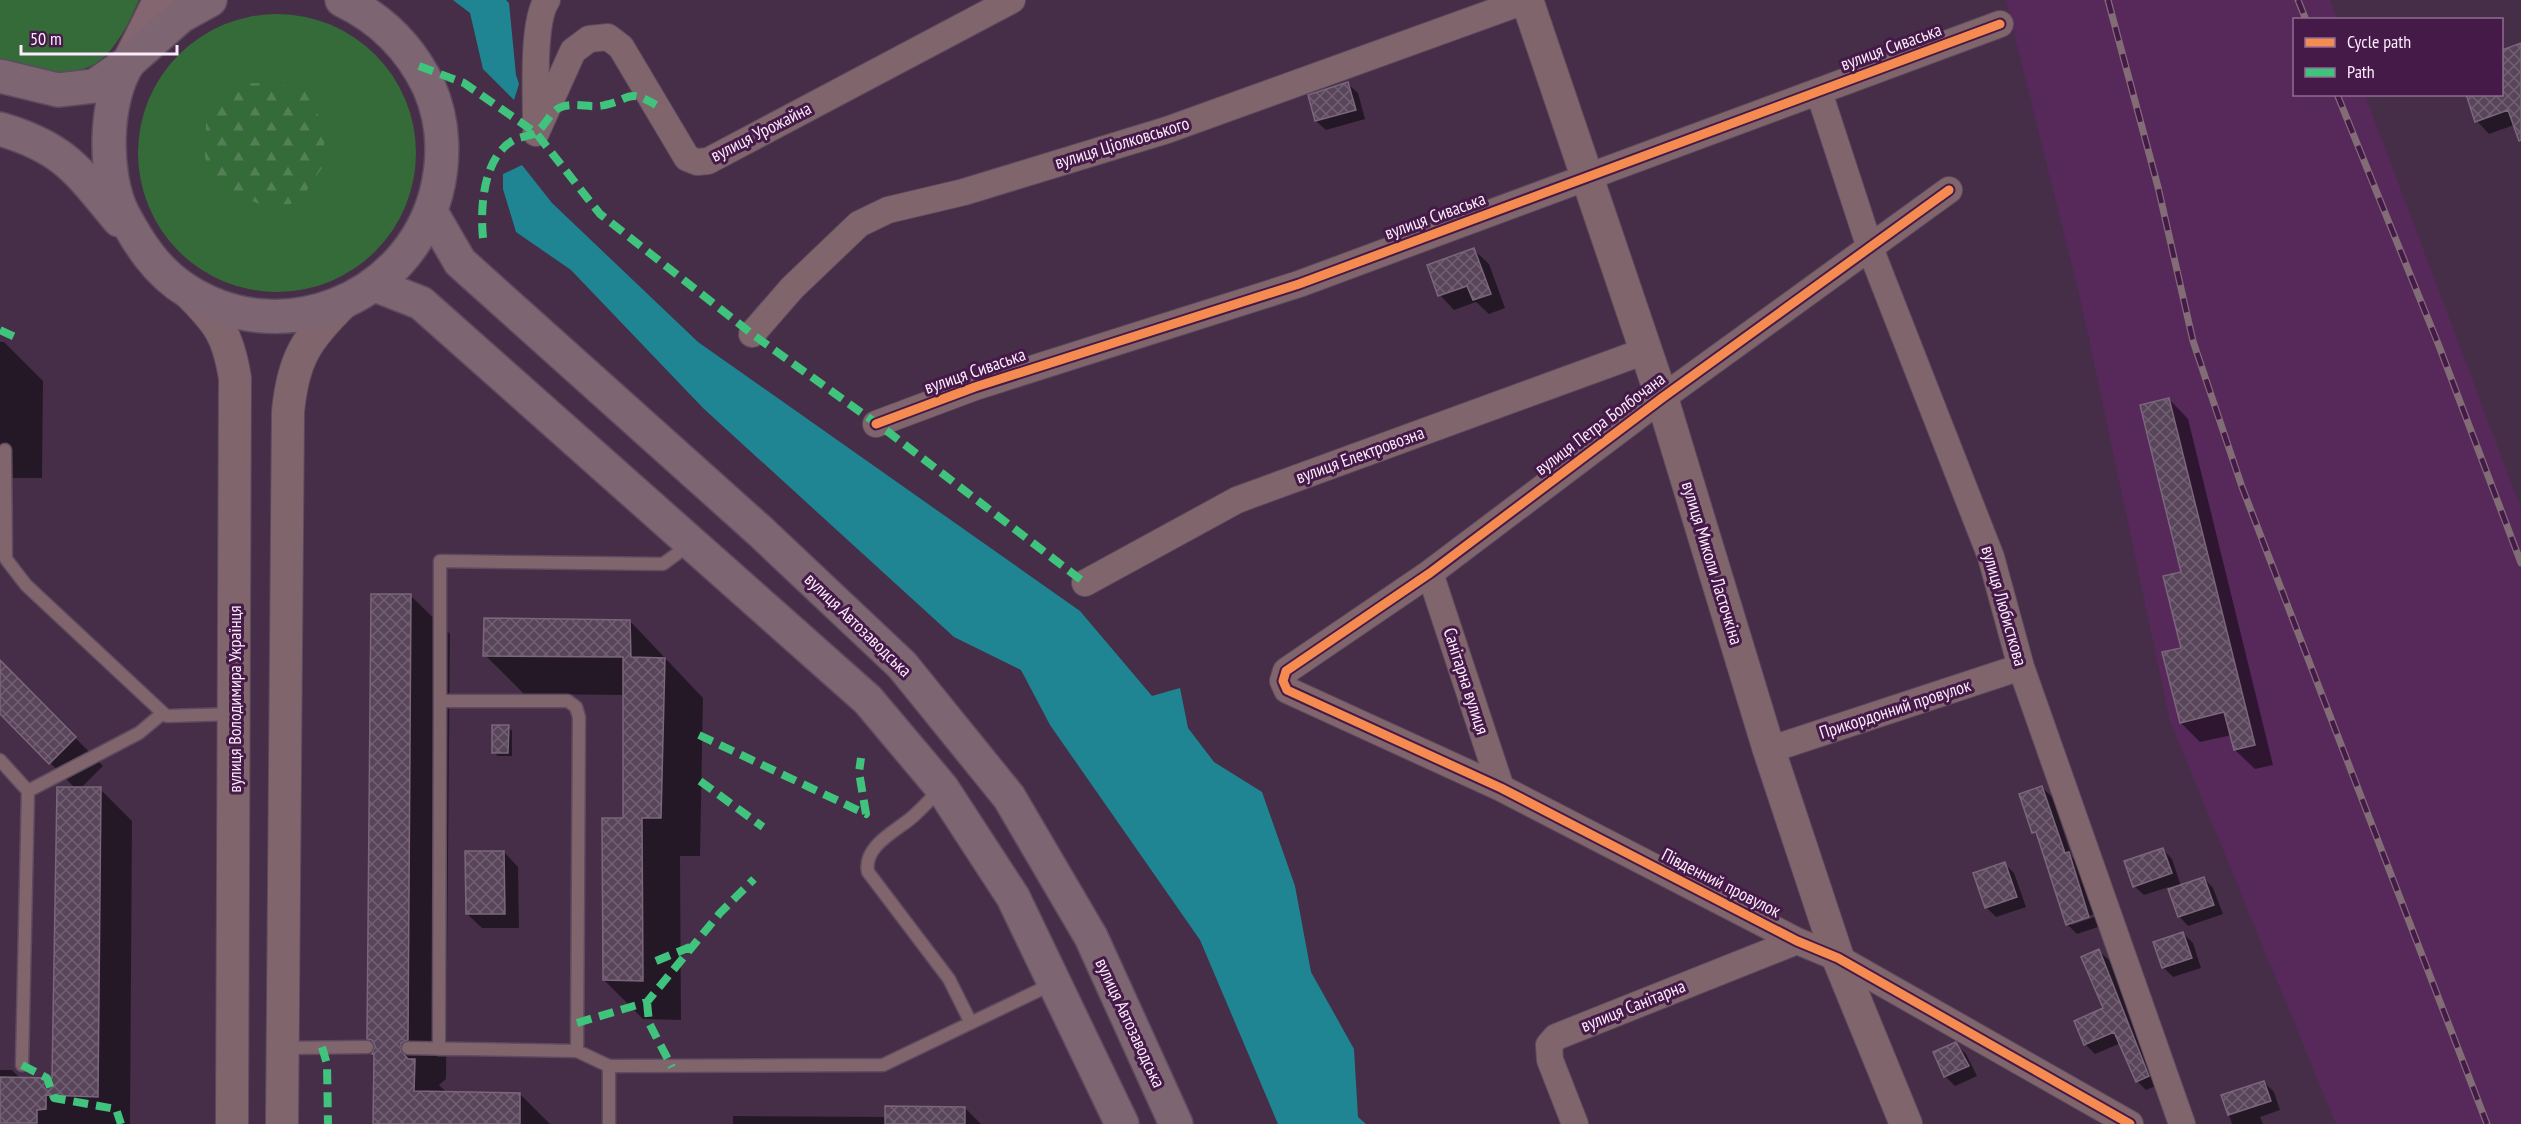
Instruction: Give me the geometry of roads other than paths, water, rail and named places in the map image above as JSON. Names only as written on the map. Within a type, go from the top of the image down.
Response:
[{"type":"main road","name":"вулиця Володимира Українця","points":[[160,0],[123,71],[111,105],[112,176],[121,210],[138,243],[159,269],[186,291],[223,308],[264,316],[305,314],[344,302],[375,285],[398,264],[411,248],[431,212],[441,176],[442,138],[434,100],[419,66],[391,32],[352,3]]},
{"type":"main road","name":"вулиця Володимира Українця","points":[[129,62],[181,16],[210,0]]},
{"type":"main road","points":[[0,76],[58,90],[93,86],[129,62]]},
{"type":"main road","points":[[0,129],[29,138],[68,159],[138,243]]},
{"type":"main road","name":"вулиця Автозаводська","points":[[431,212],[460,262],[761,532],[902,664],[1009,797],[1091,937],[1176,1124]]},
{"type":"main road","points":[[375,285],[421,303],[693,542],[868,700],[942,788],[1013,897],[1122,1124]]},
{"type":"street","name":"вулиця Урожайна","points":[[547,0],[542,7],[537,54],[536,133],[573,51],[589,39],[608,38],[621,48],[687,158],[697,162],[719,155],[1012,0]]},
{"type":"street","name":"вулиця Миколи Ласточкіна","points":[[1527,0],[1662,398],[1769,750],[1838,958],[1906,1124]]},
{"type":"street","name":"вулиця Ціолковського","points":[[752,334],[792,288],[859,224],[888,210],[963,192],[1167,130],[1527,0]]},
{"type":"street","name":"вулиця Сиваська","points":[[876,424],[975,387],[1299,284],[2000,24]]},
{"type":"street","name":"вулиця Любисткова","points":[[1819,92],[1870,248],[1991,557],[2021,667],[2182,1124]]},
{"type":"street","name":"вулиця Петра Болбочана","points":[[1287,690],[1283,681],[1286,671],[1431,573],[1662,398],[1949,190]]},
{"type":"street","name":"вулиця Володимира Українця","points":[[186,291],[214,318],[230,346],[235,378],[232,1124]]},
{"type":"street","name":"вулиця Володимира Українця","points":[[282,1124],[288,412],[291,382],[304,348],[316,329],[344,302]]},
{"type":"street","name":"вулиця Електровозна","points":[[1085,583],[1238,500],[1645,351]]},
{"type":"street","name":"Санітарна вулиця","points":[[1431,573],[1501,788]]},
{"type":"street","name":"Прикордонний провулок","points":[[1769,750],[2021,667]]},
{"type":"street","name":"Південний провулок","points":[[1287,690],[1501,788],[1797,941],[1838,958],[2130,1124]]},
{"type":"street","name":"вулиця Санітарна","points":[[1575,1124],[1550,1060],[1549,1045],[1556,1037],[1797,941]]},
{"type":"lane","points":[[5,450],[6,559],[26,585],[167,716],[235,714]]},
{"type":"lane","points":[[439,1049],[440,561],[663,564],[693,542]]},
{"type":"lane","points":[[440,701],[568,701],[576,707],[579,717],[577,1051]]},
{"type":"lane","points":[[28,791],[139,733],[163,713]]},
{"type":"lane","points":[[0,760],[28,791],[22,1065]]},
{"type":"lane","points":[[942,788],[911,818],[879,842],[867,864],[868,872],[949,979],[970,1021]]},
{"type":"lane","points":[[408,1048],[577,1051],[609,1066],[883,1065],[970,1021],[1053,984]]},
{"type":"lane","points":[[281,1048],[367,1047]]},
{"type":"lane","points":[[609,1066],[609,1124]]},
{"type":"railway","points":[[2108,0],[2158,187],[2193,341],[2242,487],[2487,1124]]},
{"type":"railway","points":[[2298,0],[2305,18]]},
{"type":"railway","points":[[2338,96],[2439,346],[2521,563]]}]
